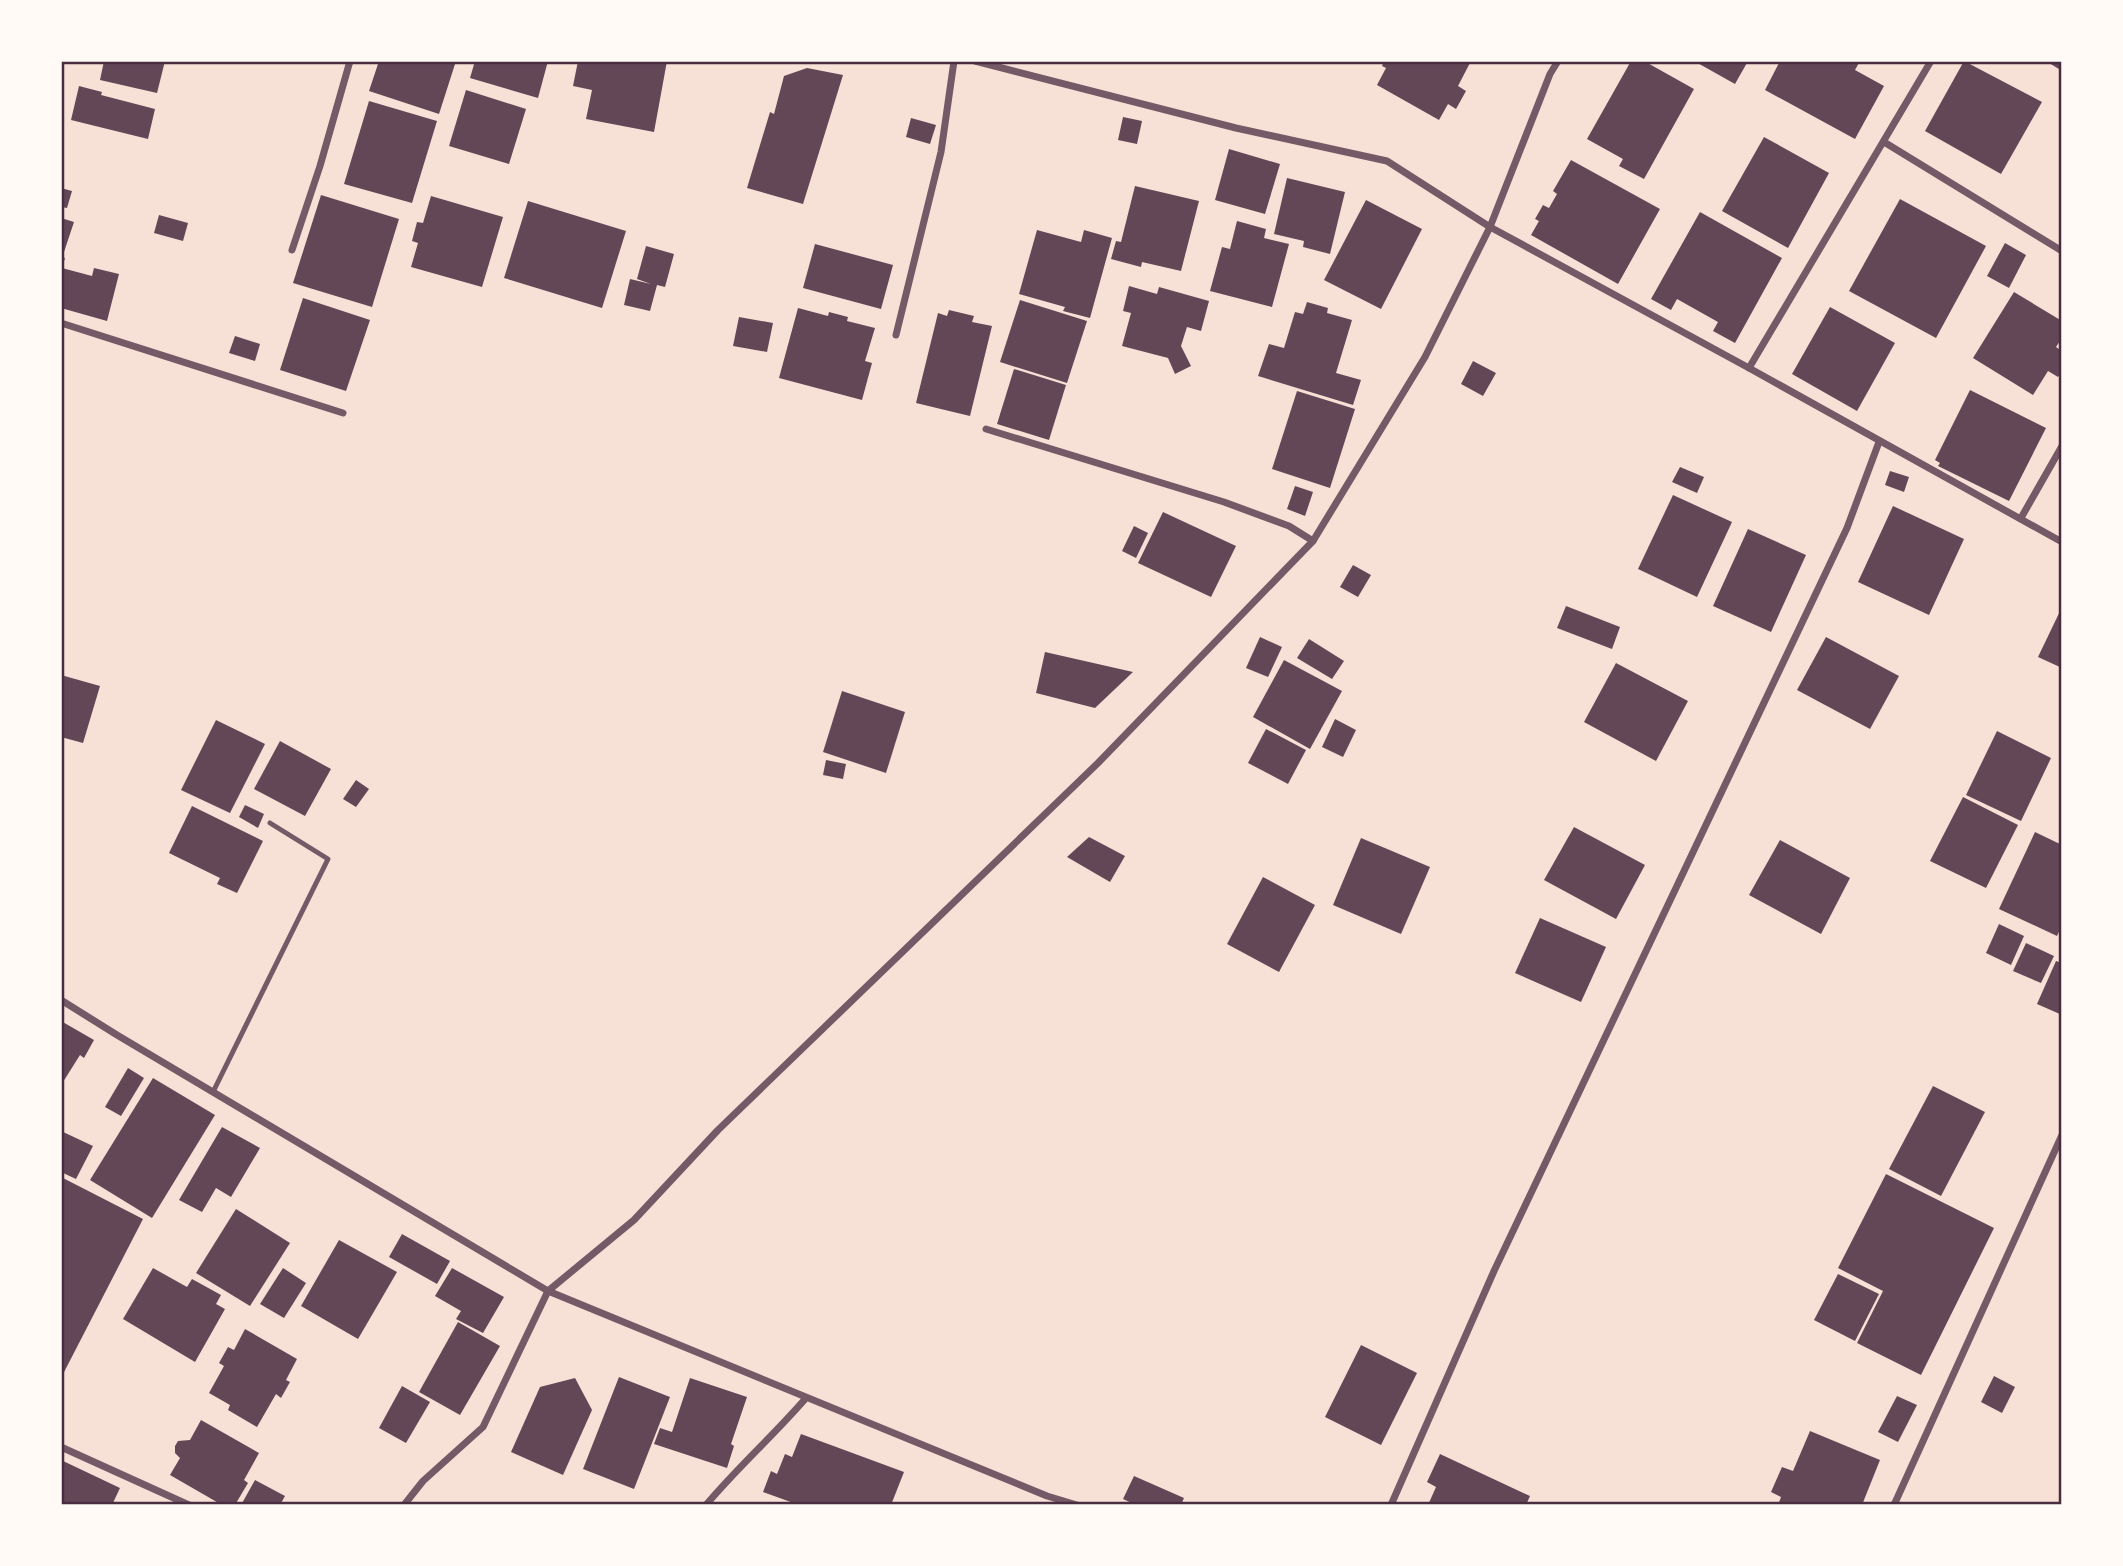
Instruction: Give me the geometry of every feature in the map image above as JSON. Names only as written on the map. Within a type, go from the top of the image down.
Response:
[{"type":"street","points":[[292,250],[320,166],[350,61]]},
{"type":"street","points":[[896,335],[941,152],[954,61]]},
{"type":"street","points":[[975,61],[1236,128],[1387,161],[1490,228],[2062,542]]},
{"type":"street","points":[[404,1505],[423,1481],[482,1427],[548,1291],[634,1220],[718,1130],[1088,773],[1313,541],[1425,357],[1490,228],[1550,74],[1558,61]]},
{"type":"street","points":[[1749,368],[1931,61]]},
{"type":"street","points":[[1884,142],[2062,251]]},
{"type":"street","points":[[61,323],[343,413]]},
{"type":"street","points":[[986,429],[1224,502],[1289,526],[1313,541]]},
{"type":"street","points":[[1391,1505],[1494,1271],[1847,528],[1880,442]]},
{"type":"street","points":[[2021,518],[2062,446]]},
{"type":"street","points":[[61,1000],[548,1291],[1047,1496],[1077,1505]]},
{"type":"street","points":[[1894,1505],[2062,1135]]},
{"type":"street","points":[[706,1505],[740,1465],[785,1423],[806,1398]]},
{"type":"street","points":[[61,1447],[189,1505]]},
{"type":"lane","points":[[213,1092],[328,859],[270,823]]},
{"type":"building","points":[[104,61],[165,61],[157,93],[100,80]]},
{"type":"building","points":[[379,61],[456,61],[439,114],[369,91]]},
{"type":"building","points":[[475,61],[548,61],[538,98],[470,78]]},
{"type":"building","points":[[578,61],[667,61],[654,132],[586,119],[592,90],[573,86]]},
{"type":"building","points":[[1384,61],[1471,61],[1458,86],[1466,91],[1456,109],[1448,104],[1439,120],[1377,85],[1386,68],[1382,66]]},
{"type":"building","points":[[1631,61],[1644,61],[1694,89],[1644,179],[1619,166],[1623,159],[1587,139]]},
{"type":"building","points":[[1694,61],[1748,61],[1735,84]]},
{"type":"building","points":[[1780,61],[1860,61],[1855,70],[1884,86],[1855,139],[1765,90]]},
{"type":"building","points":[[1964,61],[2042,102],[2001,174],[1925,131]]},
{"type":"building","points":[[2046,61],[2062,61],[2062,71]]},
{"type":"building","points":[[807,68],[843,75],[803,204],[747,188],[770,112],[774,114],[784,76]]},
{"type":"building","points":[[79,86],[102,92],[101,95],[155,109],[148,139],[71,120]]},
{"type":"building","points":[[466,90],[526,109],[509,164],[449,146]]},
{"type":"building","points":[[369,101],[437,121],[412,203],[344,184]]},
{"type":"building","points":[[1123,117],[1142,121],[1137,144],[1118,140]]},
{"type":"building","points":[[911,118],[936,125],[930,144],[906,137]]},
{"type":"building","points":[[1764,137],[1829,173],[1788,248],[1722,211]]},
{"type":"building","points":[[1229,149],[1280,164],[1265,214],[1215,200]]},
{"type":"building","points":[[1571,160],[1660,209],[1618,284],[1531,235],[1539,221],[1535,219],[1543,205],[1549,208],[1557,194],[1553,191]]},
{"type":"building","points":[[1287,178],[1345,192],[1330,254],[1303,247],[1304,241],[1274,234]]},
{"type":"building","points":[[1135,186],[1199,201],[1181,271],[1142,262],[1141,267],[1111,259],[1116,241],[1121,242]]},
{"type":"building","points":[[61,188],[72,191],[67,208],[61,207]]},
{"type":"building","points":[[321,195],[399,219],[372,307],[293,283]]},
{"type":"building","points":[[431,196],[503,217],[482,287],[411,267],[418,243],[412,241],[417,222],[423,223]]},
{"type":"building","points":[[1900,199],[1986,246],[1936,338],[1849,291]]},
{"type":"building","points":[[1366,200],[1422,229],[1381,309],[1324,280]]},
{"type":"building","points":[[528,201],[626,231],[602,308],[504,278]]},
{"type":"building","points":[[1700,212],[1782,258],[1735,343],[1713,331],[1718,322],[1677,299],[1671,310],[1651,299]]},
{"type":"building","points":[[159,215],[188,223],[183,241],[154,233]]},
{"type":"building","points":[[61,218],[74,222],[64,252],[61,251]]},
{"type":"building","points":[[1237,221],[1266,229],[1264,238],[1289,244],[1272,307],[1210,291],[1222,247],[1230,249]]},
{"type":"building","points":[[1037,230],[1081,242],[1084,230],[1112,238],[1090,318],[1063,311],[1065,307],[1019,294]]},
{"type":"building","points":[[2005,243],[2026,255],[2009,288],[1987,276]]},
{"type":"building","points":[[815,244],[893,265],[881,309],[803,288]]},
{"type":"building","points":[[646,246],[674,254],[665,287],[657,285],[650,311],[624,305],[630,279],[651,284],[637,279]]},
{"type":"building","points":[[61,257],[65,258],[62,268],[92,276],[94,268],[119,274],[107,321],[61,308]]},
{"type":"building","points":[[1129,286],[1157,294],[1159,287],[1209,301],[1201,331],[1187,327],[1181,346],[1191,366],[1175,374],[1168,358],[1122,346],[1131,313],[1123,311]]},
{"type":"building","points":[[2014,292],[2062,321],[2062,338],[2056,347],[2062,351],[2062,371],[2058,377],[2048,371],[2033,395],[1973,358]]},
{"type":"building","points":[[303,298],[370,320],[346,391],[280,370]]},
{"type":"building","points":[[1020,300],[1087,321],[1067,383],[1000,362]]},
{"type":"building","points":[[1307,302],[1328,308],[1327,313],[1352,320],[1336,373],[1361,380],[1353,405],[1258,376],[1269,344],[1284,348],[1295,312],[1303,314]]},
{"type":"building","points":[[1830,307],[1895,343],[1857,411],[1792,374]]},
{"type":"building","points":[[798,308],[828,316],[829,312],[848,317],[847,321],[875,328],[865,361],[872,363],[862,400],[779,378]]},
{"type":"building","points":[[949,310],[974,316],[972,322],[992,326],[970,416],[916,403],[938,313],[947,316]]},
{"type":"building","points":[[739,317],[773,323],[767,352],[733,346]]},
{"type":"building","points":[[235,336],[260,344],[255,361],[229,353]]},
{"type":"building","points":[[1473,361],[1496,373],[1483,396],[1461,384]]},
{"type":"building","points":[[1014,369],[1066,385],[1049,440],[997,424]]},
{"type":"building","points":[[1970,390],[2046,428],[2009,501],[1938,466],[1940,463],[1935,460]]},
{"type":"building","points":[[1297,391],[1355,409],[1330,488],[1272,469]]},
{"type":"building","points":[[1680,467],[1704,477],[1697,493],[1672,482]]},
{"type":"building","points":[[1890,471],[1909,477],[1904,492],[1885,485]]},
{"type":"building","points":[[1295,486],[1313,492],[1305,516],[1287,509]]},
{"type":"building","points":[[1673,495],[1732,522],[1697,597],[1638,569]]},
{"type":"building","points":[[1893,506],[1964,539],[1929,615],[1858,582]]},
{"type":"building","points":[[1163,512],[1236,546],[1211,597],[1138,563]]},
{"type":"building","points":[[1134,526],[1148,533],[1136,558],[1122,551]]},
{"type":"building","points":[[1748,529],[1806,555],[1771,632],[1713,606]]},
{"type":"building","points":[[1353,565],[1371,575],[1358,597],[1340,587]]},
{"type":"building","points":[[1566,606],[1620,627],[1612,649],[1557,628]]},
{"type":"building","points":[[2062,607],[2062,668],[2038,657]]},
{"type":"building","points":[[1260,637],[1282,647],[1268,677],[1246,668]]},
{"type":"building","points":[[1826,637],[1899,676],[1870,729],[1797,690]]},
{"type":"building","points":[[1309,639],[1344,661],[1332,679],[1297,658]]},
{"type":"building","points":[[1045,652],[1133,672],[1095,708],[1036,693]]},
{"type":"building","points":[[1284,660],[1342,691],[1310,749],[1253,717]]},
{"type":"building","points":[[1616,663],[1688,701],[1656,761],[1584,722]]},
{"type":"building","points":[[61,675],[100,686],[83,743],[61,737]]},
{"type":"building","points":[[842,691],[905,712],[886,773],[823,752]]},
{"type":"building","points":[[1335,719],[1356,730],[1343,757],[1322,747]]},
{"type":"building","points":[[216,720],[265,744],[230,813],[181,790]]},
{"type":"building","points":[[1266,729],[1306,750],[1288,784],[1248,763]]},
{"type":"building","points":[[1997,731],[2051,758],[2021,821],[1966,795]]},
{"type":"building","points":[[280,741],[331,769],[305,816],[254,789]]},
{"type":"building","points":[[826,760],[846,764],[843,779],[823,775]]},
{"type":"building","points":[[356,780],[369,789],[356,807],[343,799]]},
{"type":"building","points":[[1963,797],[2018,825],[1986,888],[1930,861]]},
{"type":"building","points":[[245,805],[264,814],[258,828],[239,817]]},
{"type":"building","points":[[192,806],[263,841],[237,893],[217,884],[220,878],[169,853]]},
{"type":"building","points":[[1574,827],[1645,865],[1616,919],[1544,880]]},
{"type":"building","points":[[2035,832],[2062,845],[2062,925],[2057,936],[1999,909]]},
{"type":"building","points":[[1089,837],[1125,856],[1110,882],[1067,857]]},
{"type":"building","points":[[1361,838],[1430,867],[1401,934],[1333,905]]},
{"type":"building","points":[[1780,840],[1850,878],[1821,934],[1749,895]]},
{"type":"building","points":[[1263,877],[1315,905],[1279,972],[1227,944]]},
{"type":"building","points":[[1540,918],[1606,947],[1581,1002],[1515,973]]},
{"type":"building","points":[[1999,924],[2024,936],[2011,965],[1986,953]]},
{"type":"building","points":[[2026,943],[2054,956],[2041,983],[2013,971]]},
{"type":"building","points":[[2056,961],[2062,963],[2062,1015],[2037,1004]]},
{"type":"building","points":[[61,1021],[94,1040],[84,1058],[80,1055],[63,1082],[61,1081]]},
{"type":"building","points":[[128,1068],[144,1078],[121,1116],[105,1107]]},
{"type":"building","points":[[153,1078],[215,1115],[152,1218],[90,1180]]},
{"type":"building","points":[[1933,1086],[1985,1112],[1941,1196],[1889,1169]]},
{"type":"building","points":[[222,1127],[260,1148],[231,1197],[216,1188],[202,1212],[179,1200]]},
{"type":"building","points":[[61,1131],[93,1146],[76,1179],[61,1172]]},
{"type":"building","points":[[1886,1174],[1994,1228],[1921,1375],[1857,1343],[1883,1291],[1838,1268]]},
{"type":"building","points":[[61,1177],[143,1219],[61,1378]]},
{"type":"building","points":[[236,1209],[290,1243],[250,1306],[196,1273]]},
{"type":"building","points":[[402,1234],[450,1261],[437,1284],[389,1257]]},
{"type":"building","points":[[339,1240],[397,1272],[358,1339],[301,1306]]},
{"type":"building","points":[[153,1268],[187,1287],[192,1279],[221,1295],[216,1304],[225,1309],[195,1362],[123,1319]]},
{"type":"building","points":[[283,1268],[306,1283],[284,1318],[260,1304]]},
{"type":"building","points":[[452,1268],[504,1297],[483,1333],[456,1319],[461,1311],[435,1296]]},
{"type":"building","points":[[1838,1274],[1879,1294],[1855,1341],[1814,1320]]},
{"type":"building","points":[[458,1322],[500,1346],[460,1415],[419,1392]]},
{"type":"building","points":[[245,1329],[297,1359],[286,1380],[290,1382],[281,1398],[276,1394],[257,1427],[228,1410],[230,1405],[209,1393],[224,1366],[219,1363],[228,1347],[234,1350]]},
{"type":"building","points":[[1361,1345],[1417,1373],[1381,1445],[1325,1417]]},
{"type":"building","points":[[1994,1376],[2015,1387],[2002,1413],[1981,1402]]},
{"type":"building","points":[[619,1377],[670,1397],[634,1489],[583,1469]]},
{"type":"building","points":[[575,1378],[592,1410],[563,1475],[511,1452],[540,1387]]},
{"type":"building","points":[[690,1378],[747,1397],[731,1444],[734,1446],[727,1468],[654,1444],[660,1428],[672,1432]]},
{"type":"building","points":[[402,1386],[430,1402],[406,1443],[379,1428]]},
{"type":"building","points":[[1897,1396],[1917,1405],[1898,1442],[1878,1432]]},
{"type":"building","points":[[201,1420],[259,1453],[244,1480],[248,1483],[235,1505],[222,1505],[170,1475],[180,1458],[175,1453],[175,1446],[178,1441],[190,1440]]},
{"type":"building","points":[[1810,1431],[1880,1460],[1862,1505],[1778,1505],[1781,1497],[1771,1492],[1782,1467],[1793,1471]]},
{"type":"building","points":[[801,1434],[904,1472],[891,1505],[799,1505],[763,1492],[771,1471],[777,1474],[785,1454],[792,1457]]},
{"type":"building","points":[[1440,1454],[1530,1496],[1526,1505],[1428,1505],[1436,1487],[1427,1482]]},
{"type":"building","points":[[61,1460],[120,1488],[112,1505],[61,1505]]},
{"type":"building","points":[[1134,1476],[1184,1498],[1181,1505],[1136,1505],[1123,1499]]},
{"type":"building","points":[[255,1480],[285,1496],[280,1505],[241,1505]]}]
